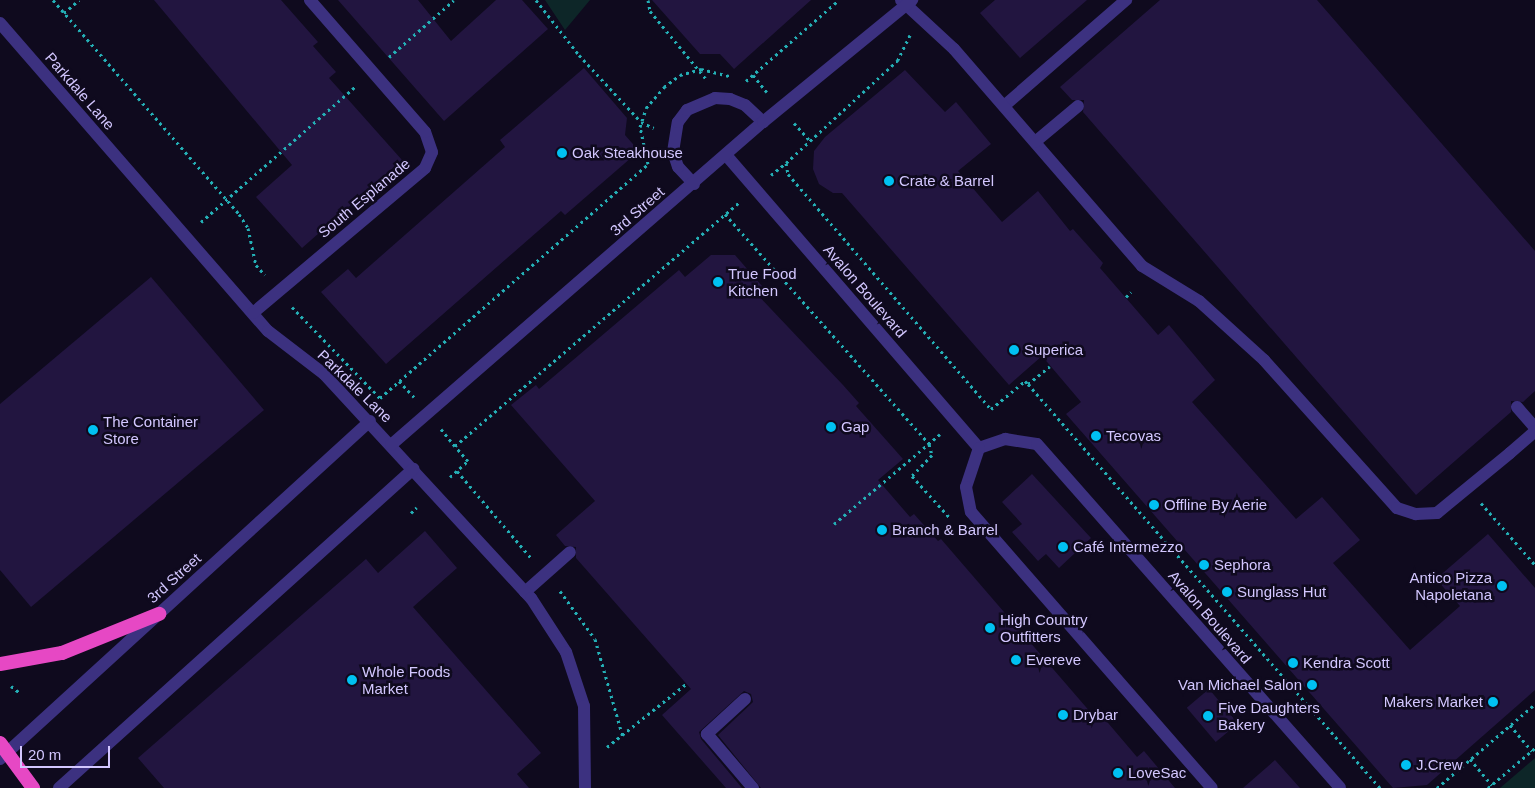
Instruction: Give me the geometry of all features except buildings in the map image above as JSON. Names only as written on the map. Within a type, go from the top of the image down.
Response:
[{"type":"highway","points":[[0,664],[62,653],[158,614]]},
{"type":"highway","points":[[2,752],[33,788]]},
{"type":"street","name":"South Esplanade","points":[[253,313],[425,168],[432,152],[425,132],[310,0]]},
{"type":"street","points":[[1004,106],[1126,0]]},
{"type":"street","points":[[906,2],[954,49],[1142,266],[1199,301],[1264,360],[1396,508],[1416,514],[1436,513],[1468,489],[1535,430],[1517,407]]},
{"type":"street","name":"3rd Street","points":[[391,445],[694,184],[763,122],[906,2]]},
{"type":"street","name":"Parkdale Lane","points":[[0,23],[268,331],[324,374],[526,592],[566,652],[584,706],[585,788]]},
{"type":"street","points":[[694,184],[678,167],[673,137],[687,110],[715,98],[745,106],[763,122]]},
{"type":"street","points":[[1035,142],[1078,106]]},
{"type":"street","name":"Avalon Boulevard","points":[[726,155],[979,448],[1005,439],[1037,444],[1340,788]]},
{"type":"street","name":"3rd Street","points":[[2,752],[370,422]]},
{"type":"street","points":[[979,448],[966,486],[971,512],[1212,788]]},
{"type":"street","points":[[59,788],[413,469]]},
{"type":"street","points":[[526,592],[570,552]]},
{"type":"street","points":[[745,699],[707,734],[753,788]]},
{"type":"path","points":[[53,0],[226,199],[248,228],[256,265],[320,339],[340,354],[380,398],[648,164],[641,122],[646,108],[664,87],[680,75],[701,69],[715,69],[743,84],[839,0]]},
{"type":"path","points":[[64,13],[79,0]]},
{"type":"path","points":[[197,224],[454,0]]},
{"type":"path","points":[[536,0],[579,55],[641,122],[673,137]]},
{"type":"path","points":[[648,0],[650,11],[701,69],[715,98]]},
{"type":"path","points":[[410,513],[468,461],[455,446],[786,163],[898,60],[919,16]]},
{"type":"path","points":[[786,163],[788,174],[991,409],[1025,381],[1028,384],[1380,788]]},
{"type":"path","points":[[1126,297],[1131,292]]},
{"type":"path","points":[[1028,384],[1050,366]]},
{"type":"path","points":[[834,524],[956,421]]},
{"type":"path","points":[[1468,489],[1535,565]]},
{"type":"path","points":[[585,750],[612,746],[686,684]]},
{"type":"path","points":[[1437,788],[1535,704]]},
{"type":"path","points":[[1488,788],[1533,749],[1510,725]]},
{"type":"path","points":[[1470,759],[1492,785]]},
{"type":"green space","points":[[545,0],[590,0],[565,30]]},
{"type":"green space","points":[[1535,758],[1535,788],[1500,788]]},
{"type":"place","name":"Oak Steakhouse","points":[[562,153]]},
{"type":"place","name":"Crate & Barrel","points":[[889,181]]},
{"type":"place","name":"True Food Kitchen","points":[[718,282]]},
{"type":"place","name":"Superica","points":[[1014,350]]},
{"type":"place","name":"Gap","points":[[831,427]]},
{"type":"place","name":"The Container Store","points":[[93,430]]},
{"type":"place","name":"Tecovas","points":[[1096,436]]},
{"type":"place","name":"Offline By Aerie","points":[[1154,505]]},
{"type":"place","name":"Branch & Barrel","points":[[882,530]]},
{"type":"place","name":"Café Intermezzo","points":[[1063,547]]},
{"type":"place","name":"Sephora","points":[[1204,565]]},
{"type":"place","name":"Antico Pizza Napoletana","points":[[1502,586]]},
{"type":"place","name":"Sunglass Hut","points":[[1227,592]]},
{"type":"place","name":"High Country Outfitters","points":[[990,628]]},
{"type":"place","name":"Evereve","points":[[1016,660]]},
{"type":"place","name":"Kendra Scott","points":[[1293,663]]},
{"type":"place","name":"Whole Foods Market","points":[[352,680]]},
{"type":"place","name":"Van Michael Salon","points":[[1312,685]]},
{"type":"place","name":"Makers Market","points":[[1493,702]]},
{"type":"place","name":"Drybar","points":[[1063,715]]},
{"type":"place","name":"Five Daughters Bakery","points":[[1208,716]]},
{"type":"place","name":"J.Crew","points":[[1406,765]]},
{"type":"place","name":"LoveSac","points":[[1118,773]]}]
